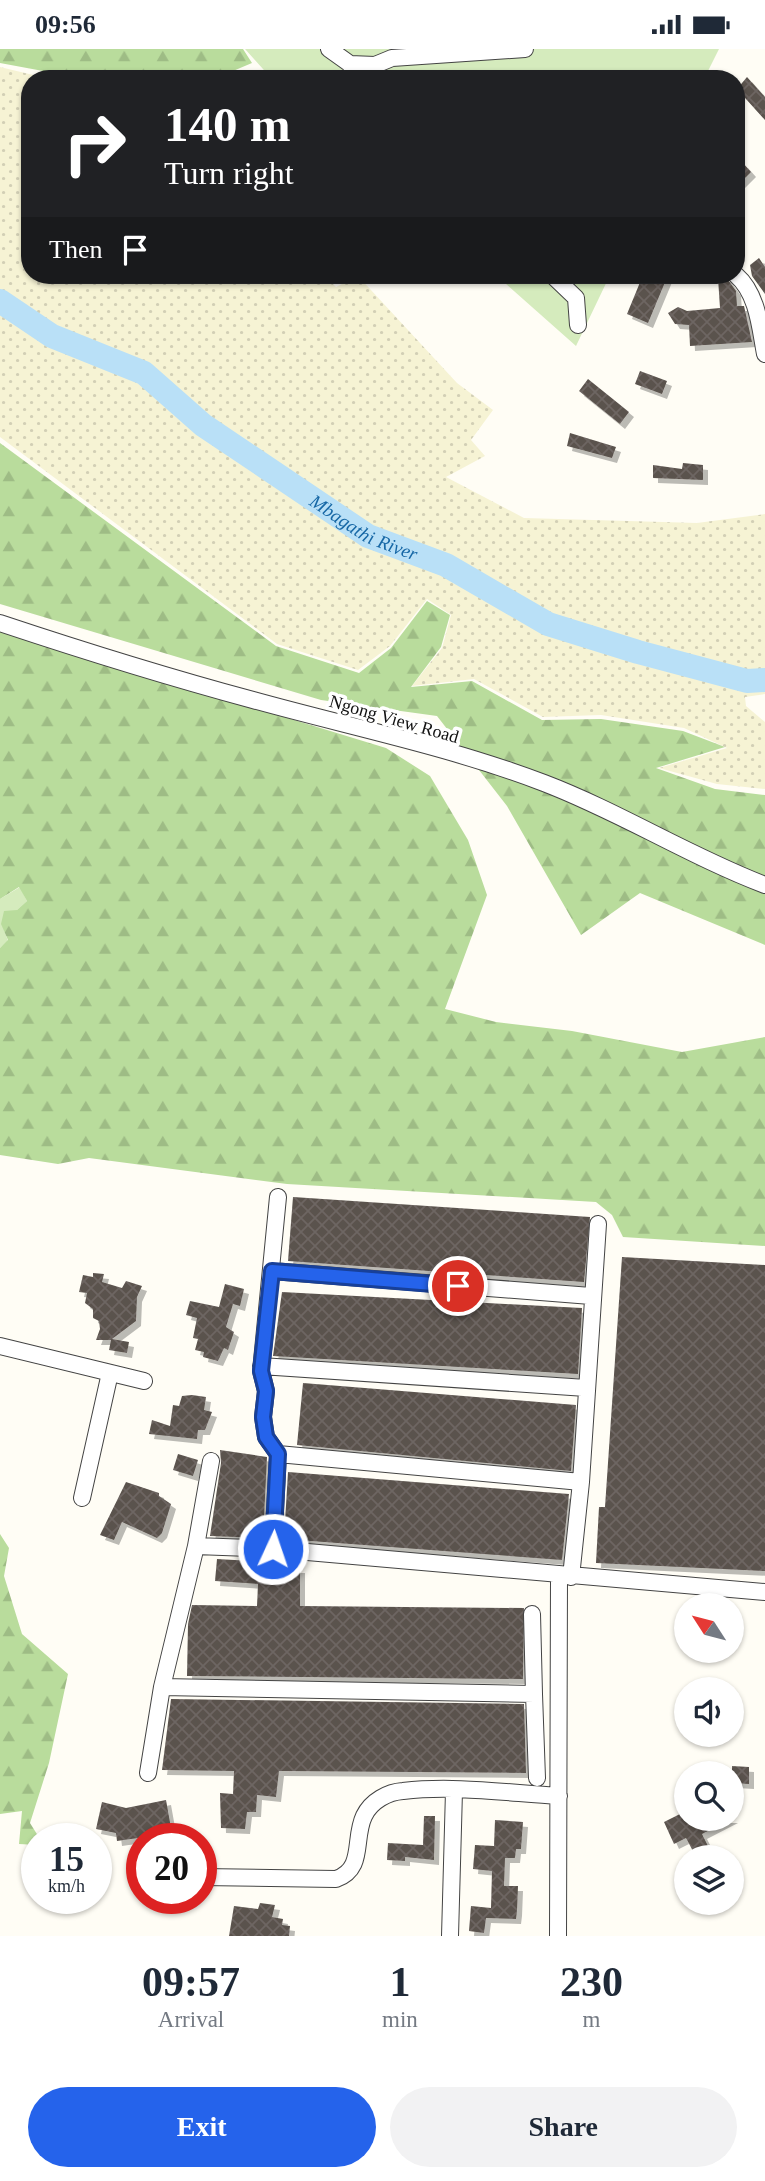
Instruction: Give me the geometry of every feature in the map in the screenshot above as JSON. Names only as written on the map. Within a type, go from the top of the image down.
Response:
[{"type":"street","points":[[328,49],[351,70]]},
{"type":"street","points":[[359,70],[392,58],[525,49]]},
{"type":"street","points":[[745,283],[760,316],[765,354]]},
{"type":"street","points":[[561,284],[576,298],[578,324]]},
{"type":"street","name":"Ngong View Road","points":[[0,623],[98,655],[387,735],[542,783],[607,811],[721,868],[765,885]]},
{"type":"street","points":[[273,1549],[278,1454],[266,1437],[263,1417],[266,1391],[261,1366],[278,1197]]},
{"type":"street","points":[[558,1936],[565,1577],[581,1482],[591,1296],[598,1224]]},
{"type":"street","points":[[272,1271],[591,1296]]},
{"type":"street","points":[[0,1346],[144,1381]]},
{"type":"street","points":[[261,1366],[586,1388]]},
{"type":"street","points":[[82,1497],[110,1374]]},
{"type":"street","points":[[278,1454],[581,1482]]},
{"type":"street","points":[[148,1773],[162,1687],[196,1546],[211,1461]]},
{"type":"street","points":[[196,1546],[273,1549],[565,1577],[765,1592]]},
{"type":"street","points":[[532,1614],[537,1778]]},
{"type":"street","points":[[162,1687],[534,1693]]},
{"type":"street","points":[[217,1877],[335,1879],[346,1875],[352,1868],[359,1832],[372,1804],[402,1791],[559,1796]]},
{"type":"street","points":[[450,1936],[454,1791]]},
{"type":"shaded area","points":[[0,67],[21,72],[21,284],[333,284],[336,287],[342,284],[365,284],[457,383],[493,410],[471,440],[485,456],[446,477],[524,518],[697,523],[765,514],[765,694],[745,697],[746,706],[765,722],[765,789],[717,784],[659,768],[727,748],[684,728],[601,715],[543,717],[474,679],[412,686],[442,648],[451,615],[427,599],[390,646],[358,670],[277,644],[0,437]]},
{"type":"green space","points":[[0,49],[243,49],[252,63],[235,70],[38,70],[0,63]]},
{"type":"green space","points":[[245,49],[719,49],[708,70],[264,70]]},
{"type":"green space","points":[[506,284],[606,284],[576,346]]},
{"type":"green space","points":[[0,443],[276,646],[359,673],[391,648],[427,601],[450,615],[441,647],[411,687],[472,681],[542,720],[601,719],[683,731],[725,747],[656,768],[715,789],[765,795],[765,945],[640,893],[581,935],[507,806],[437,716],[321,700],[0,604]]},
{"type":"green space","points":[[0,630],[386,748],[430,776],[468,840],[487,895],[445,1009],[496,1022],[572,1031],[682,1052],[765,1037],[765,1246],[623,1237],[612,1215],[596,1202],[287,1184],[89,1158],[58,1164],[0,1155],[0,948],[8,940],[1,924],[4,911],[17,910],[27,901],[19,887],[0,899]]},
{"type":"green space","points":[[20,887],[27,901],[2,924],[8,941],[0,948],[0,899]]},
{"type":"green space","points":[[0,1534],[9,1548],[4,1576],[22,1634],[68,1674],[49,1763],[30,1823],[21,1823],[21,1844],[19,1844],[22,1811],[0,1814]]},
{"type":"building","points":[[747,77],[765,97],[765,120],[745,98]]},
{"type":"building","points":[[745,165],[751,172],[745,178]]},
{"type":"building","points":[[759,258],[765,267],[765,294],[752,276],[750,265]]},
{"type":"building","points":[[639,284],[664,284],[648,323],[627,314]]},
{"type":"building","points":[[718,284],[731,284],[736,291],[737,306],[744,306],[752,342],[690,346],[689,325],[675,324],[668,313],[678,307],[687,311],[720,308]]},
{"type":"building","points":[[640,371],[667,381],[662,394],[635,384]]},
{"type":"building","points":[[588,379],[629,412],[620,424],[579,391]]},
{"type":"building","points":[[570,433],[616,447],[612,458],[567,446]]},
{"type":"building","points":[[683,463],[703,465],[703,480],[653,478],[653,465],[682,469]]},
{"type":"building","points":[[293,1197],[590,1217],[584,1282],[288,1261]]},
{"type":"building","points":[[622,1257],[765,1265],[765,1571],[596,1563],[599,1507],[605,1507]]},
{"type":"building","points":[[93,1273],[104,1274],[102,1282],[122,1288],[126,1281],[142,1286],[137,1297],[136,1321],[112,1339],[129,1342],[127,1353],[109,1350],[111,1340],[96,1340],[100,1329],[99,1321],[93,1318],[93,1309],[85,1303],[87,1293],[79,1292],[83,1275],[93,1277]]},
{"type":"building","points":[[225,1284],[244,1289],[240,1306],[233,1304],[226,1327],[234,1332],[228,1350],[224,1348],[218,1361],[203,1357],[204,1352],[195,1350],[198,1339],[193,1338],[197,1318],[186,1315],[190,1301],[219,1307]]},
{"type":"building","points":[[282,1292],[582,1308],[578,1374],[273,1356]]},
{"type":"building","points":[[303,1383],[576,1405],[571,1471],[297,1445]]},
{"type":"building","points":[[182,1396],[206,1397],[204,1410],[212,1412],[205,1430],[198,1430],[197,1439],[149,1434],[152,1420],[170,1426],[173,1405],[179,1406]]},
{"type":"building","points":[[220,1450],[267,1457],[263,1538],[210,1536],[221,1463]]},
{"type":"building","points":[[178,1454],[198,1460],[193,1476],[173,1470]]},
{"type":"building","points":[[288,1472],[569,1494],[562,1560],[284,1539]]},
{"type":"building","points":[[126,1482],[159,1493],[159,1496],[171,1504],[162,1533],[157,1538],[122,1522],[114,1540],[100,1535]]},
{"type":"building","points":[[217,1559],[288,1563],[288,1568],[300,1568],[300,1606],[524,1608],[523,1679],[187,1676],[188,1624],[192,1605],[257,1606],[258,1584],[215,1581]]},
{"type":"building","points":[[171,1699],[524,1704],[526,1773],[279,1771],[276,1797],[257,1795],[256,1812],[247,1812],[245,1829],[221,1828],[220,1793],[233,1794],[234,1771],[162,1770]]},
{"type":"building","points":[[744,1767],[749,1767],[749,1784],[744,1784]]},
{"type":"building","points":[[166,1800],[170,1823],[126,1823],[126,1840],[117,1841],[116,1833],[112,1832],[112,1823],[97,1823],[102,1802],[126,1808]]},
{"type":"building","points":[[424,1816],[435,1816],[434,1860],[405,1857],[405,1861],[387,1860],[388,1843],[423,1845]]},
{"type":"building","points":[[674,1817],[674,1831],[708,1831],[702,1834],[708,1845],[690,1845],[686,1838],[674,1844],[664,1822]]},
{"type":"building","points":[[495,1820],[523,1822],[521,1849],[516,1849],[515,1858],[505,1858],[504,1886],[518,1886],[516,1919],[486,1918],[484,1933],[469,1931],[471,1906],[491,1908],[492,1871],[473,1869],[475,1845],[494,1846]]},
{"type":"building","points":[[260,1903],[275,1905],[272,1917],[283,1919],[282,1925],[290,1926],[289,1936],[229,1936],[234,1906],[258,1909]]},
{"type":"waterway","name":"Mbagathi River","points":[[0,301],[52,336],[144,373],[203,425],[368,536],[446,565],[548,624],[638,652],[747,681],[765,680]]},
{"type":"route","points":[[273,1549],[278,1454],[266,1437],[263,1417],[266,1391],[261,1371],[272,1271],[458,1286]]}]
